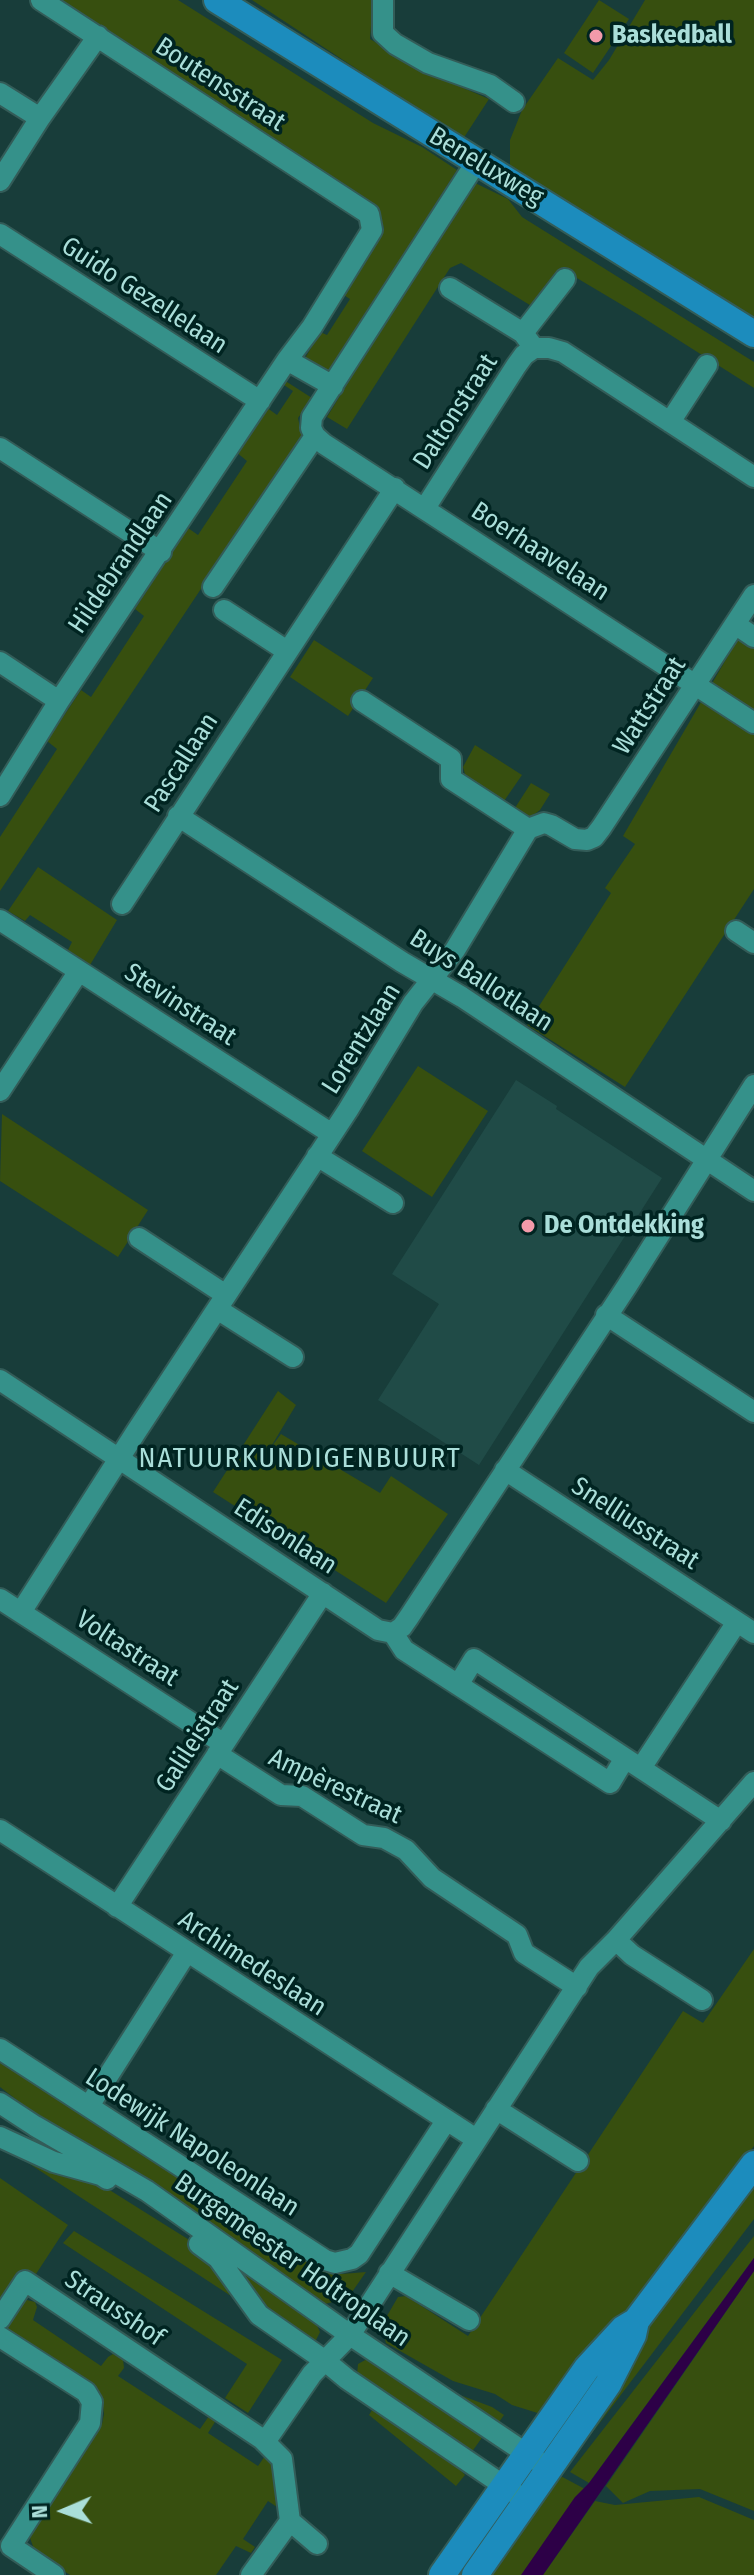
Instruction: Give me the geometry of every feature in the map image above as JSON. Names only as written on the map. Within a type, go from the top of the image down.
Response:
[{"type":"main road","name":"Beneluxweg","points":[[217,0],[754,334]]},
{"type":"main road","points":[[442,2575],[587,2368],[623,2329],[636,2321],[754,2164]]},
{"type":"main road","points":[[475,2575],[608,2384],[633,2335],[636,2321]]},
{"type":"street","name":"Boutensstraat","points":[[41,0],[369,214]]},
{"type":"street","points":[[383,0],[383,33],[395,44],[428,63],[490,85],[514,102]]},
{"type":"street","points":[[0,181],[98,36]]},
{"type":"street","points":[[0,93],[40,118]]},
{"type":"street","points":[[213,587],[314,426],[333,386],[477,161]]},
{"type":"street","name":"Hildebrandlaan","points":[[0,796],[59,701],[312,327],[372,230],[369,214]]},
{"type":"street","name":"Guido Gezellelaan","points":[[0,234],[260,401]]},
{"type":"street","name":"Daltonstraat","points":[[425,508],[524,355],[528,340],[565,279]]},
{"type":"street","name":"Daltonstraat","points":[[450,288],[528,340],[563,352],[754,477]]},
{"type":"street","points":[[287,360],[333,386]]},
{"type":"street","points":[[670,422],[707,365]]},
{"type":"street","name":"Boerhaavelaan","points":[[314,426],[395,488],[754,723]]},
{"type":"street","points":[[0,448],[161,552]]},
{"type":"street","name":"Pascallaan","points":[[122,904],[395,488]]},
{"type":"street","name":"Wattstraat","points":[[528,829],[544,823],[575,839],[594,837],[754,595]]},
{"type":"street","points":[[224,610],[287,651]]},
{"type":"street","points":[[735,624],[754,637]]},
{"type":"street","points":[[0,662],[59,701]]},
{"type":"street","points":[[362,701],[451,759],[451,779],[528,829]]},
{"type":"street","name":"Buys Ballotlaan","points":[[178,816],[754,1191]]},
{"type":"street","name":"Lorentzlaan","points":[[21,1612],[332,1134],[413,1003],[455,950],[528,829]]},
{"type":"street","name":"Stevinstraat","points":[[0,920],[332,1134]]},
{"type":"street","points":[[736,931],[754,943]]},
{"type":"street","points":[[0,1091],[79,971]]},
{"type":"street","points":[[393,1633],[409,1617],[627,1286],[754,1085]]},
{"type":"street","points":[[317,1156],[393,1203]]},
{"type":"street","points":[[139,1238],[293,1357]]},
{"type":"street","points":[[606,1315],[754,1412]]},
{"type":"street","name":"Edisonlaan","points":[[0,1380],[378,1630],[393,1633],[404,1650],[610,1783],[633,1763],[685,1700]]},
{"type":"street","name":"Snelliusstraat","points":[[505,1470],[746,1628],[685,1700]]},
{"type":"street","name":"Galileistraat","points":[[117,1907],[323,1593]]},
{"type":"street","name":"Voltastraat","points":[[0,1599],[220,1749]]},
{"type":"street","points":[[458,1685],[474,1659],[721,1821]]},
{"type":"street","name":"Ampèrestraat","points":[[220,1749],[281,1795],[302,1796],[363,1835],[384,1838],[406,1850],[432,1878],[517,1935],[524,1953],[577,1987]]},
{"type":"street","points":[[317,2544],[290,2521],[282,2459],[265,2442],[324,2360],[350,2335],[589,1967],[752,1787]]},
{"type":"street","name":"Archimedeslaan","points":[[0,1830],[476,2139]]},
{"type":"street","points":[[616,1940],[632,1955],[702,2000]]},
{"type":"street","points":[[89,2106],[187,1952]]},
{"type":"street","name":"Lodewijk Napoleonlaan","points":[[0,2049],[325,2260],[343,2262],[359,2254],[446,2121]]},
{"type":"street","name":"Burgemeester Holtroplaan","points":[[0,2103],[147,2191],[350,2335],[549,2468]]},
{"type":"street","points":[[496,2109],[578,2161]]},
{"type":"street","name":"Burgemeester Holtroplaan","points":[[0,2137],[54,2162],[101,2175],[131,2194],[218,2258],[259,2315],[526,2501]]},
{"type":"street","points":[[389,2273],[469,2320]]},
{"type":"street","name":"Strausshof","points":[[0,2319],[25,2281],[265,2442]]},
{"type":"street","points":[[0,2337],[86,2392],[93,2408],[90,2423],[6,2545],[54,2575]]},
{"type":"street","points":[[255,2569],[290,2521]]},
{"type":"shaded area","name":"De Ontdekking","points":[[516,1080],[662,1178],[479,1465],[378,1400],[439,1304],[392,1274]]},
{"type":"shaded area","points":[[754,2258],[754,2271],[543,2575],[521,2575],[575,2497],[589,2483]]},
{"type":"green space","points":[[47,0],[178,0],[373,123],[422,147],[457,170],[324,380],[300,367],[320,332],[327,335],[350,299],[342,294],[384,228],[378,211]]},
{"type":"green space","points":[[252,0],[373,0],[370,39],[424,71],[489,99],[463,139]]},
{"type":"green space","name":"Baskedball","points":[[599,0],[629,19],[593,73],[564,53]]},
{"type":"green space","points":[[645,0],[754,0],[754,322],[510,167],[510,140],[522,110],[558,58],[593,80],[609,60]]},
{"type":"green space","points":[[471,181],[508,199],[522,217],[754,362],[754,388],[565,271],[538,310],[461,263],[450,268],[347,429],[327,417]]},
{"type":"green space","points":[[287,382],[312,398],[298,418],[302,437],[0,891],[0,837],[57,749],[47,741],[81,690],[91,697],[144,616],[135,609],[188,528],[198,535],[247,461],[236,452],[266,407],[277,415],[293,391],[281,383]]},
{"type":"green space","points":[[739,637],[754,646],[754,889],[625,1087],[527,1025],[611,893],[605,888],[635,844],[623,836]]},
{"type":"green space","points":[[314,640],[373,678],[348,716],[290,677]]},
{"type":"green space","points":[[475,745],[522,775],[502,804],[467,781],[463,767]]},
{"type":"green space","points":[[531,783],[550,794],[540,810],[532,816],[523,816],[513,811]]},
{"type":"green space","points":[[38,867],[117,920],[90,965],[68,950],[72,942],[30,915],[25,921],[8,911]]},
{"type":"green space","points":[[418,1066],[488,1111],[432,1197],[362,1151]]},
{"type":"green space","points":[[2,1114],[148,1210],[118,1257],[0,1181]]},
{"type":"green space","points":[[278,1391],[296,1405],[269,1450],[281,1434],[380,1493],[391,1476],[448,1514],[386,1603],[213,1492]]},
{"type":"green space","points":[[754,1949],[754,2146],[634,2307],[544,2415],[512,2405],[495,2394],[453,2381],[386,2343],[384,2321],[398,2297],[406,2296],[468,2336],[683,2011],[703,2023]]},
{"type":"green space","points":[[0,2061],[277,2241],[342,2274],[366,2272],[352,2292],[340,2300],[325,2304],[300,2290],[57,2131],[0,2087]]},
{"type":"green space","points":[[19,2157],[92,2179],[218,2258],[234,2298]]},
{"type":"green space","points":[[0,2178],[68,2225],[36,2274],[25,2269],[0,2306]]},
{"type":"green space","points":[[754,2179],[754,2219],[564,2470],[561,2462],[631,2347]]},
{"type":"green space","points":[[74,2231],[282,2360],[248,2413],[225,2398],[247,2364],[63,2243]]},
{"type":"green space","points":[[754,2236],[754,2258],[589,2483],[570,2472]]},
{"type":"green space","points":[[225,2253],[257,2276],[268,2291],[315,2321],[320,2332],[316,2340],[312,2342],[265,2309]]},
{"type":"green space","points":[[754,2271],[754,2511],[700,2489],[650,2491],[623,2503],[606,2486]]},
{"type":"green space","points":[[27,2300],[35,2302],[37,2307],[33,2320],[101,2366],[113,2354],[123,2359],[124,2368],[118,2376],[200,2429],[209,2416],[215,2422],[208,2433],[258,2466],[267,2453],[276,2460],[280,2509],[268,2501],[243,2539],[255,2547],[251,2553],[236,2546],[216,2575],[70,2575],[35,2552],[30,2538],[32,2530],[102,2424],[104,2414],[97,2391],[4,2328],[18,2306]]},
{"type":"green space","points":[[369,2358],[486,2432],[471,2453],[357,2375],[358,2364]]},
{"type":"green space","points":[[460,2395],[504,2415],[497,2425],[456,2396]]},
{"type":"green space","points":[[372,2410],[457,2466],[465,2475],[456,2486],[369,2415]]},
{"type":"green space","points":[[553,2472],[585,2489],[527,2575],[483,2575]]},
{"type":"green space","points":[[699,2497],[754,2520],[754,2575],[543,2575],[595,2501],[615,2505]]},
{"type":"place","name":"Baskedball","points":[[596,36]]},
{"type":"place","name":"De Ontdekking","points":[[528,1226]]},
{"type":"district","name":"NATUURKUNDIGENBUURT","points":[[300,1459]]}]
